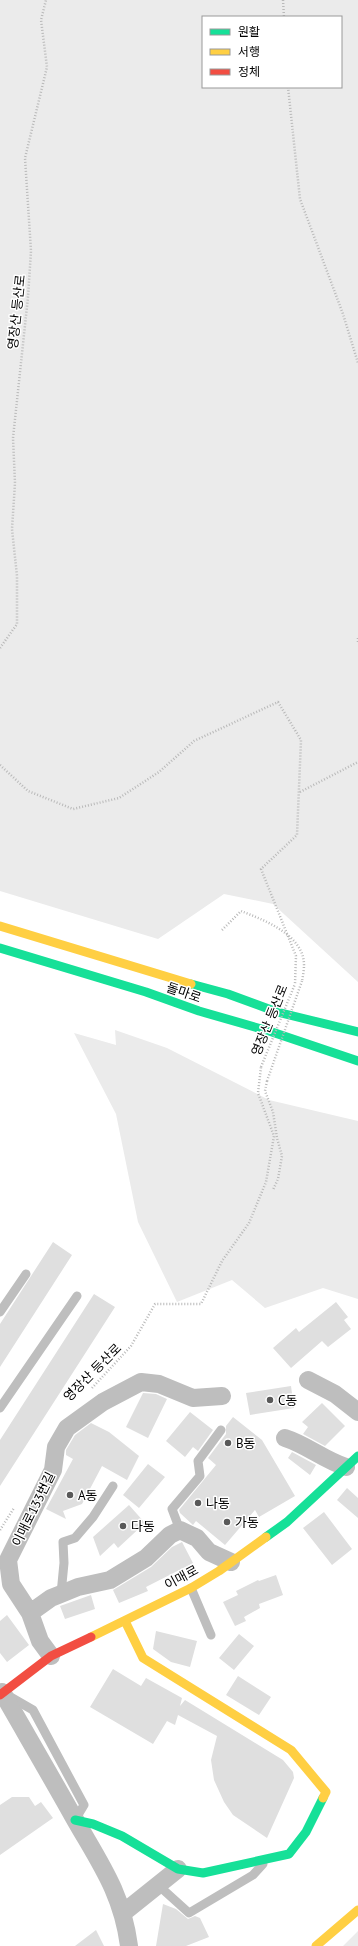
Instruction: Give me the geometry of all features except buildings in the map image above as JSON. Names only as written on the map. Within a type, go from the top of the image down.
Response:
[{"type":"street","name":"돌마로","points":[[0,926],[145,971],[228,994],[276,1012],[358,1032]]},
{"type":"street","name":"돌마로","points":[[0,948],[146,992],[198,1011],[272,1032],[358,1061]]},
{"type":"street","points":[[329,1052],[358,1066]]},
{"type":"street","points":[[308,1380],[335,1394],[358,1412]]},
{"type":"street","name":"이매로133번길","points":[[51,1656],[40,1641],[30,1613],[6,1583],[8,1560],[53,1470],[56,1447],[66,1428],[103,1402],[142,1382],[158,1384],[193,1398],[222,1396]]},
{"type":"street","points":[[285,1438],[302,1443],[335,1463],[352,1462]]},
{"type":"street","name":"이매로","points":[[1,1693],[51,1656],[91,1635],[125,1621],[190,1588],[231,1562],[287,1522],[352,1462]]},
{"type":"street","points":[[30,1613],[51,1598],[78,1587],[110,1580],[146,1558],[170,1535],[180,1530],[197,1538],[209,1552],[231,1562]]},
{"type":"street","points":[[75,1820],[104,1828],[122,1836],[178,1869],[203,1873],[289,1854],[306,1832],[326,1792],[291,1750],[143,1658],[125,1621]]},
{"type":"street","points":[[1,1693],[75,1820],[94,1848],[118,1897],[123,1913],[129,1946]]},
{"type":"street","points":[[123,1913],[178,1869]]},
{"type":"street","points":[[316,1946],[358,1910]]},
{"type":"lane","points":[[0,1312],[26,1274]]},
{"type":"lane","points":[[0,1408],[77,1296]]},
{"type":"lane","points":[[180,1530],[172,1509],[200,1476],[198,1461],[221,1430]]},
{"type":"lane","points":[[61,1594],[64,1563],[63,1542],[75,1538],[93,1517],[113,1486]]},
{"type":"lane","points":[[190,1588],[211,1635]]},
{"type":"lane","points":[[158,1885],[189,1913],[253,1875],[266,1860]]},
{"type":"path","name":"영장산 등산로","points":[[0,648],[17,624],[17,576],[12,529],[14,483],[13,438],[19,391],[31,251],[25,158],[47,67],[41,20],[46,0]]},
{"type":"path","points":[[283,0],[284,16]]},
{"type":"path","points":[[288,88],[300,199],[343,314],[358,363]]},
{"type":"path","points":[[358,638],[358,644]]},
{"type":"path","name":"영장산 등산로","points":[[0,765],[28,791],[73,809],[119,798],[159,772],[194,741],[278,702],[301,740],[297,835],[260,869],[296,956],[295,984],[261,1067],[258,1093],[274,1136],[266,1182],[249,1223],[222,1261],[201,1304],[155,1304],[131,1346],[101,1380],[89,1391]]},
{"type":"path","points":[[300,792],[358,762]]},
{"type":"path","points":[[222,930],[241,911],[261,919],[287,933],[298,945],[304,964],[302,981],[267,1081],[266,1091],[273,1112],[277,1138],[282,1156],[278,1179],[273,1190]]},
{"type":"path","points":[[0,1530],[17,1504]]},
{"type":"shaded area","points":[[0,0],[358,0],[358,982],[273,904],[224,894],[158,939],[0,891]]},
{"type":"shaded area","points":[[115,1030],[167,1048],[269,1100],[358,1121],[358,1299],[323,1288],[265,1308],[232,1280],[177,1302],[138,1222],[116,1114],[74,1033],[116,1045]]},
{"type":"shaded area","points":[[358,1931],[358,1946],[343,1946]]},
{"type":"traffic: fast","points":[[0,948],[146,992],[199,1011],[272,1032],[358,1061]]},
{"type":"traffic: fast","points":[[191,984],[228,994],[277,1012],[358,1032]]},
{"type":"traffic: fast","points":[[266,1537],[287,1522],[358,1456]]},
{"type":"traffic: fast","points":[[75,1820],[93,1824],[122,1836],[178,1869],[203,1873],[289,1854],[306,1832],[323,1798]]},
{"type":"traffic: slow","points":[[0,926],[191,984]]},
{"type":"traffic: slow","points":[[91,1637],[191,1588],[219,1571],[266,1537]]},
{"type":"traffic: slow","points":[[125,1621],[143,1658],[291,1750],[326,1792],[323,1798]]},
{"type":"traffic: slow","points":[[316,1946],[358,1910]]},
{"type":"traffic: jam","points":[[0,1695],[51,1656],[91,1637]]},
{"type":"place","name":"C동","points":[[270,1400]]},
{"type":"place","name":"B동","points":[[228,1443]]},
{"type":"place","name":"A동","points":[[70,1495]]},
{"type":"place","name":"나동","points":[[198,1503]]},
{"type":"place","name":"가동","points":[[227,1522]]},
{"type":"place","name":"다동","points":[[123,1526]]}]
